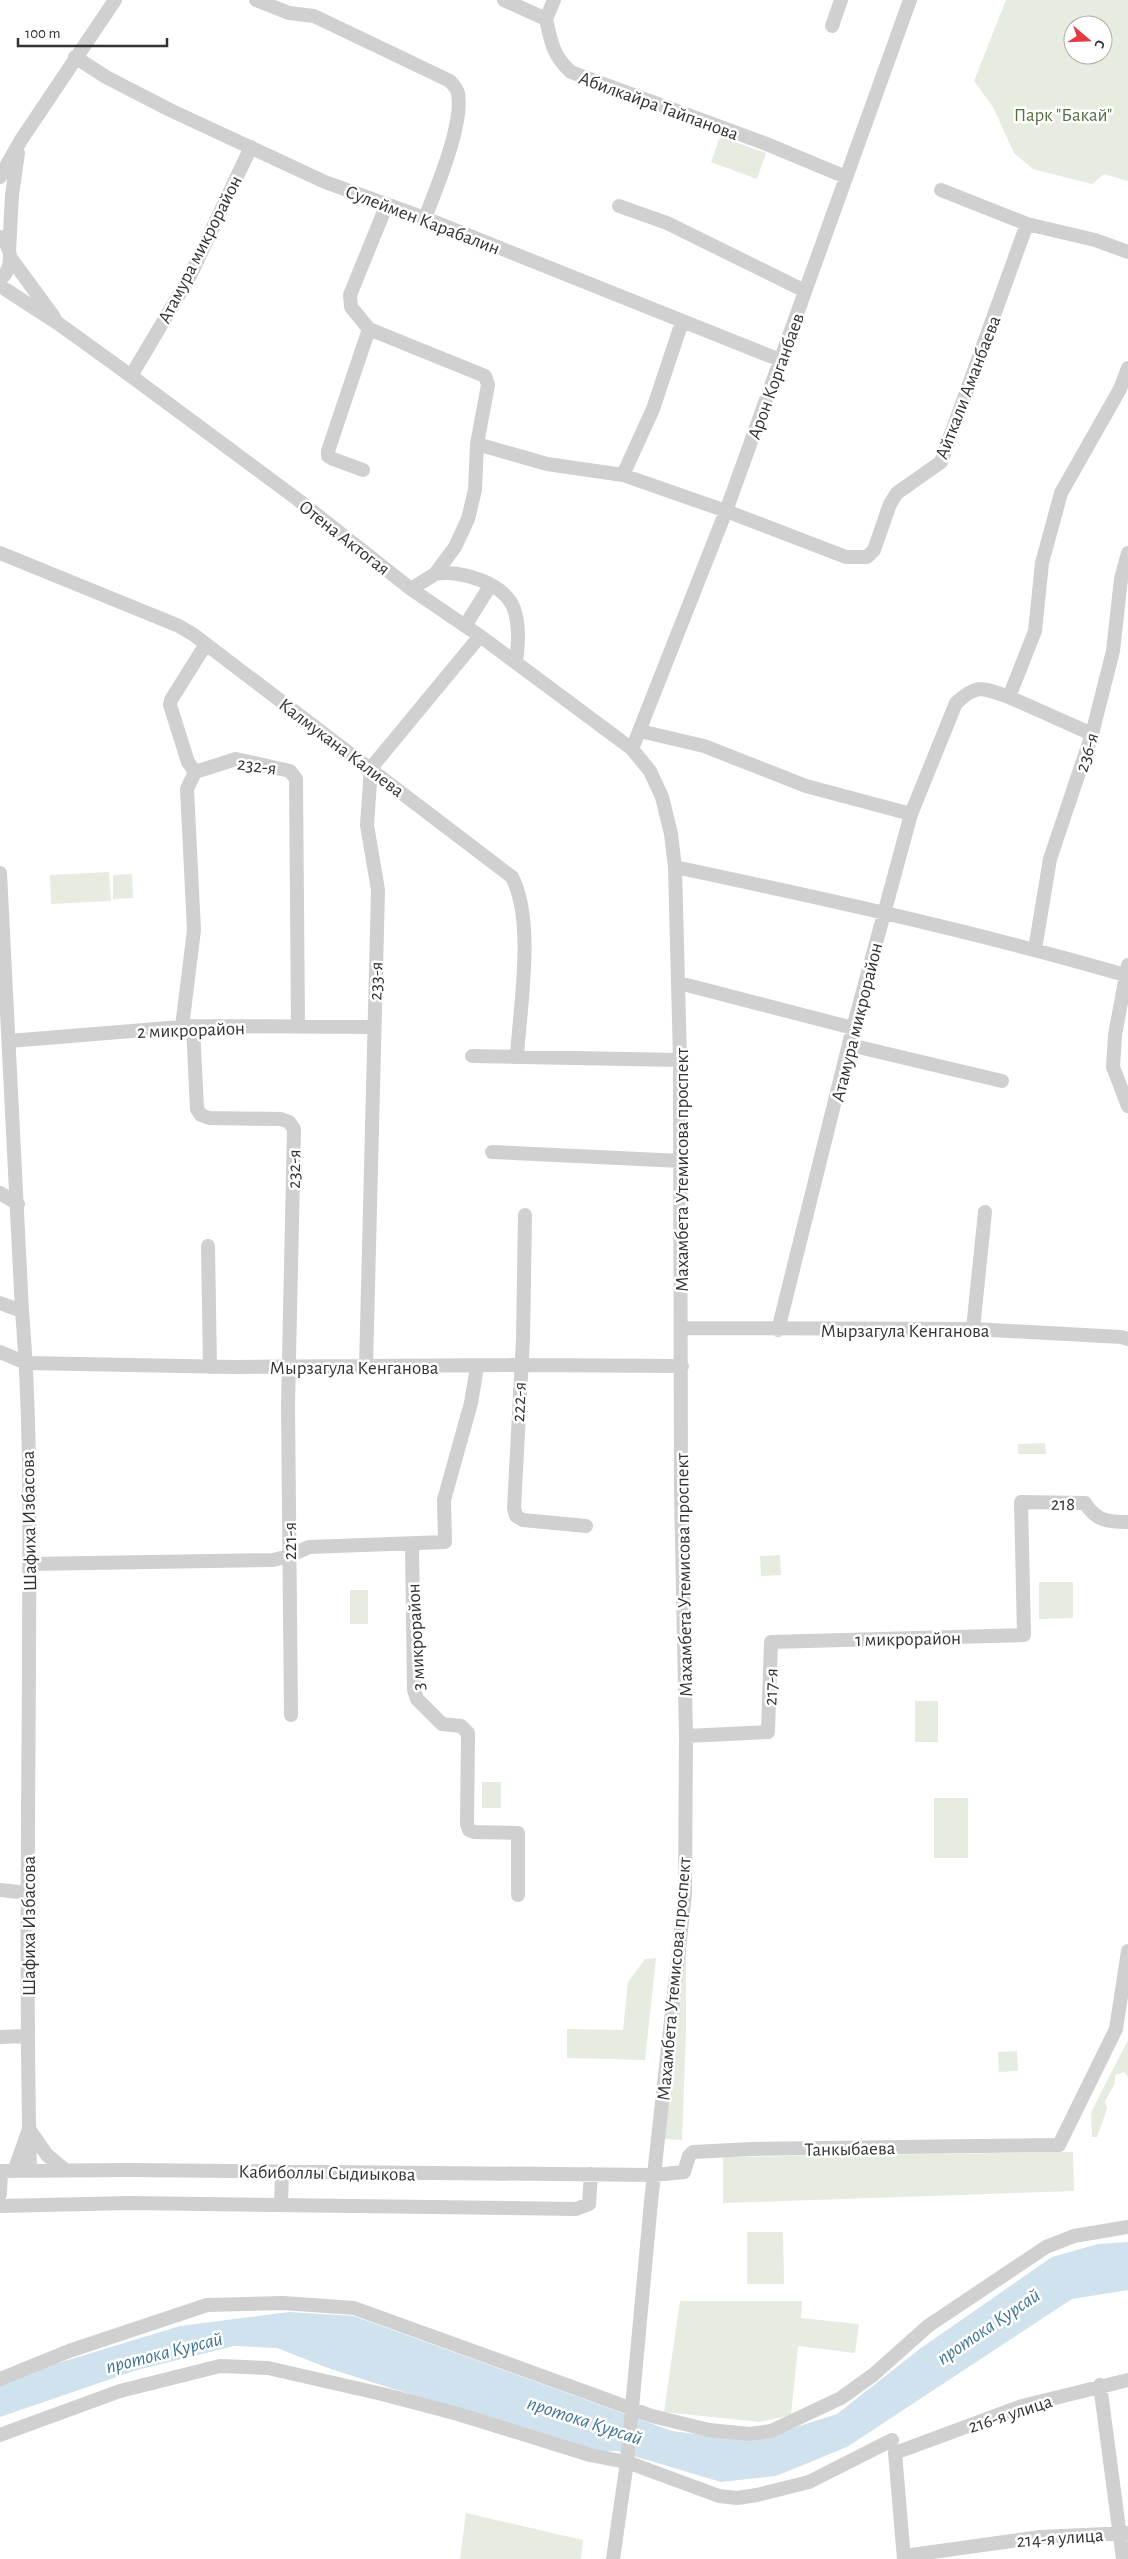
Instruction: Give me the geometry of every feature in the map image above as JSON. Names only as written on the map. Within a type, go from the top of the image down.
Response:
[{"type":"street","points":[[0,177],[21,140],[115,0]]},
{"type":"street","points":[[256,0],[289,13],[314,16],[450,81],[458,91],[460,103],[447,163],[426,218]]},
{"type":"street","points":[[504,0],[546,19],[554,0]]},
{"type":"street","points":[[832,26],[841,0]]},
{"type":"street","name":"Арон Корганбаев","points":[[632,749],[726,511],[910,0]]},
{"type":"street","name":"Абилкайра Тайпанова","points":[[546,19],[551,44],[558,61],[571,72],[764,143],[846,177]]},
{"type":"street","name":"Сулеймен Карабалин","points":[[75,57],[106,77],[154,102],[325,182],[426,218],[780,360]]},
{"type":"street","points":[[0,280],[8,269],[13,177],[21,140]]},
{"type":"street","name":"Атамура микрорайон","points":[[131,376],[189,278],[251,147]]},
{"type":"street","points":[[941,190],[1027,224],[1095,240],[1128,252]]},
{"type":"street","points":[[387,204],[350,295],[351,307],[369,329],[485,376],[488,385],[477,444],[475,490],[468,519],[455,547],[435,574],[411,589]]},
{"type":"street","points":[[619,206],[666,223],[805,291]]},
{"type":"street","name":"Айткали Аманбаева","points":[[726,511],[846,557],[867,557],[874,550],[890,504],[897,493],[941,462],[1027,224]]},
{"type":"street","name":"Отена Актогая","points":[[0,237],[59,324]]},
{"type":"street","name":"Отена Актогая","points":[[0,286],[59,324],[131,376],[297,499],[411,589],[480,636],[632,749]]},
{"type":"street","points":[[623,475],[653,409],[682,322]]},
{"type":"street","points":[[363,470],[332,459],[328,451],[369,329]]},
{"type":"street","points":[[1009,697],[1035,631],[1042,563],[1061,493],[1124,391],[1128,368]]},
{"type":"street","points":[[477,444],[547,464],[623,475],[726,511]]},
{"type":"street","name":"236-я","points":[[1035,949],[1050,860],[1092,734],[1113,651],[1122,579],[1128,552]]},
{"type":"street","name":"Калмукана Калиева","points":[[0,553],[179,626],[206,644],[512,877],[520,892],[525,924],[517,1056]]},
{"type":"street","points":[[435,574],[455,572],[469,575],[506,596],[514,609],[518,636],[516,663]]},
{"type":"street","points":[[465,626],[490,586]]},
{"type":"street","points":[[370,768],[480,636]]},
{"type":"street","points":[[195,772],[188,762],[170,705],[171,700],[206,644]]},
{"type":"street","name":"Атамура микрорайон","points":[[778,1330],[853,1028],[911,814],[948,718],[956,703],[969,691],[984,688],[1009,697],[1092,734]]},
{"type":"street","points":[[640,731],[704,746],[806,786],[911,814]]},
{"type":"street","name":"Махамбета Утемисова проспект","points":[[613,2559],[624,2461],[633,2409],[654,2175],[685,1894],[686,1736],[681,1495],[681,1161],[675,867],[672,834],[662,797],[650,771],[632,749]]},
{"type":"street","name":"232-я","points":[[289,1366],[294,1129],[290,1122],[281,1119],[209,1118],[201,1115],[197,1109],[188,1026],[194,930],[187,789],[195,772],[236,759],[290,771],[294,774],[298,1026]]},
{"type":"street","name":"233-я","points":[[366,1367],[378,890],[367,825],[370,768]]},
{"type":"street","points":[[675,867],[884,912],[1127,970],[1115,1035],[1113,1067],[1128,1106]]},
{"type":"street","name":"Шафиха Избасова","points":[[0,873],[2,942],[26,1363],[29,1564],[28,2036],[30,2170]]},
{"type":"street","points":[[678,983],[853,1028]]},
{"type":"street","name":"2 микрорайон","points":[[9,1041],[188,1026],[374,1027]]},
{"type":"street","points":[[850,1045],[1002,1081]]},
{"type":"street","points":[[472,1056],[680,1060]]},
{"type":"street","points":[[492,1152],[681,1161]]},
{"type":"street","points":[[0,1193],[18,1204]]},
{"type":"street","points":[[973,1329],[985,1212]]},
{"type":"street","name":"222-я","points":[[525,1215],[514,1508],[516,1516],[523,1520],[586,1526]]},
{"type":"street","points":[[208,1246],[210,1367]]},
{"type":"street","points":[[0,1303],[22,1312]]},
{"type":"street","name":"Мырзагула Кенганова","points":[[682,1328],[778,1330],[973,1329],[1121,1337],[1128,1340]]},
{"type":"street","points":[[0,1352],[26,1363]]},
{"type":"street","name":"Мырзагула Кенганова","points":[[26,1363],[210,1367],[682,1366]]},
{"type":"street","name":"221-я","points":[[289,1366],[290,1714]]},
{"type":"street","points":[[29,1564],[273,1560],[289,1556],[310,1546],[445,1542],[444,1500],[471,1403],[477,1367]]},
{"type":"street","name":"218","points":[[1024,1635],[1020,1502],[1085,1503],[1097,1518],[1108,1522],[1128,1522]]},
{"type":"street","name":"3 микрорайон","points":[[412,1544],[414,1690],[417,1699],[442,1724],[461,1726],[468,1733],[467,1824],[469,1830],[474,1832],[518,1833],[518,1895]]},
{"type":"street","name":"1 микрорайон","points":[[772,1642],[1024,1635]]},
{"type":"street","name":"217-я","points":[[686,1736],[768,1732],[772,1642]]},
{"type":"street","points":[[0,1890],[28,1893]]},
{"type":"street","name":"Танкыбаева","points":[[654,2175],[684,2172],[693,2152],[751,2149],[1059,2145],[1116,2029],[1128,1951]]},
{"type":"street","points":[[0,2037],[28,2036]]},
{"type":"street","points":[[0,2194],[5,2171],[30,2129],[47,2155],[65,2170]]},
{"type":"street","name":"Кабиболлы Сыдиыкова","points":[[5,2171],[282,2171],[654,2175]]},
{"type":"street","points":[[281,2205],[282,2171]]},
{"type":"street","points":[[0,2206],[130,2203],[576,2209],[589,2204],[591,2174]]},
{"type":"street","points":[[0,2379],[69,2351],[207,2305],[283,2303],[354,2308],[658,2418],[709,2430],[750,2434],[771,2431],[841,2398],[873,2375],[928,2326],[1046,2248],[1074,2236],[1128,2227]]},
{"type":"street","name":"216-я улица","points":[[0,2435],[120,2391],[220,2366],[268,2368],[382,2394],[458,2414],[590,2455],[624,2461],[719,2496],[737,2498],[809,2482],[894,2447],[1022,2406],[1100,2385],[1128,2380]]},
{"type":"street","points":[[1100,2385],[1124,2533],[1123,2559]]},
{"type":"street","points":[[894,2447],[904,2558]]},
{"type":"street","name":"214-я улица","points":[[904,2558],[1040,2537],[1124,2533]]},
{"type":"green space","name":"Парк \"Бакай\"","points":[[1006,0],[1128,0],[1128,181],[1104,174],[1092,184],[1033,169],[1014,153],[993,107],[974,81]]},
{"type":"green space","points":[[720,137],[766,153],[757,179],[711,162]]},
{"type":"green space","points":[[109,872],[111,901],[51,904],[50,875]]},
{"type":"green space","points":[[132,874],[133,898],[113,899],[113,875]]},
{"type":"green space","points":[[1045,1443],[1046,1454],[1018,1454],[1018,1444]]},
{"type":"green space","points":[[780,1555],[781,1575],[761,1576],[760,1556]]},
{"type":"green space","points":[[1039,1582],[1073,1582],[1073,1618],[1039,1619]]},
{"type":"green space","points":[[350,1590],[368,1590],[368,1624],[350,1624]]},
{"type":"green space","points":[[915,1701],[938,1701],[938,1742],[915,1742]]},
{"type":"green space","points":[[482,1782],[501,1782],[501,1808],[482,1808]]},
{"type":"green space","points":[[934,1798],[968,1798],[968,1858],[934,1858]]},
{"type":"green space","points":[[686,1938],[686,2032],[682,2140],[663,2139]]},
{"type":"green space","points":[[656,1958],[645,2060],[567,2058],[567,2029],[623,2030],[628,1982],[645,1959]]},
{"type":"green space","points":[[1128,2040],[1128,2077],[1124,2072],[1115,2075],[1115,2083],[1105,2101],[1107,2109],[1097,2137],[1092,2137],[1091,2112]]},
{"type":"green space","points":[[1017,2051],[1018,2071],[999,2072],[998,2052]]},
{"type":"green space","points":[[1073,2152],[1074,2191],[723,2203],[723,2157]]},
{"type":"green space","points":[[747,2232],[783,2232],[784,2284],[747,2284]]},
{"type":"green space","points":[[680,2301],[802,2301],[801,2318],[859,2324],[855,2353],[798,2346],[791,2415],[760,2422],[664,2412]]},
{"type":"green space","points":[[466,2513],[583,2540],[581,2559],[460,2559]]},
{"type":"water","name":"протока Курсай","points":[[1128,2242],[1128,2290],[1072,2299],[847,2447],[776,2476],[721,2482],[617,2451],[591,2452],[328,2368],[277,2348],[234,2346],[137,2370],[0,2417],[0,2386],[32,2371],[180,2326],[289,2312],[354,2316],[672,2431],[752,2441],[837,2414],[921,2348],[1052,2257],[1098,2244]]}]
